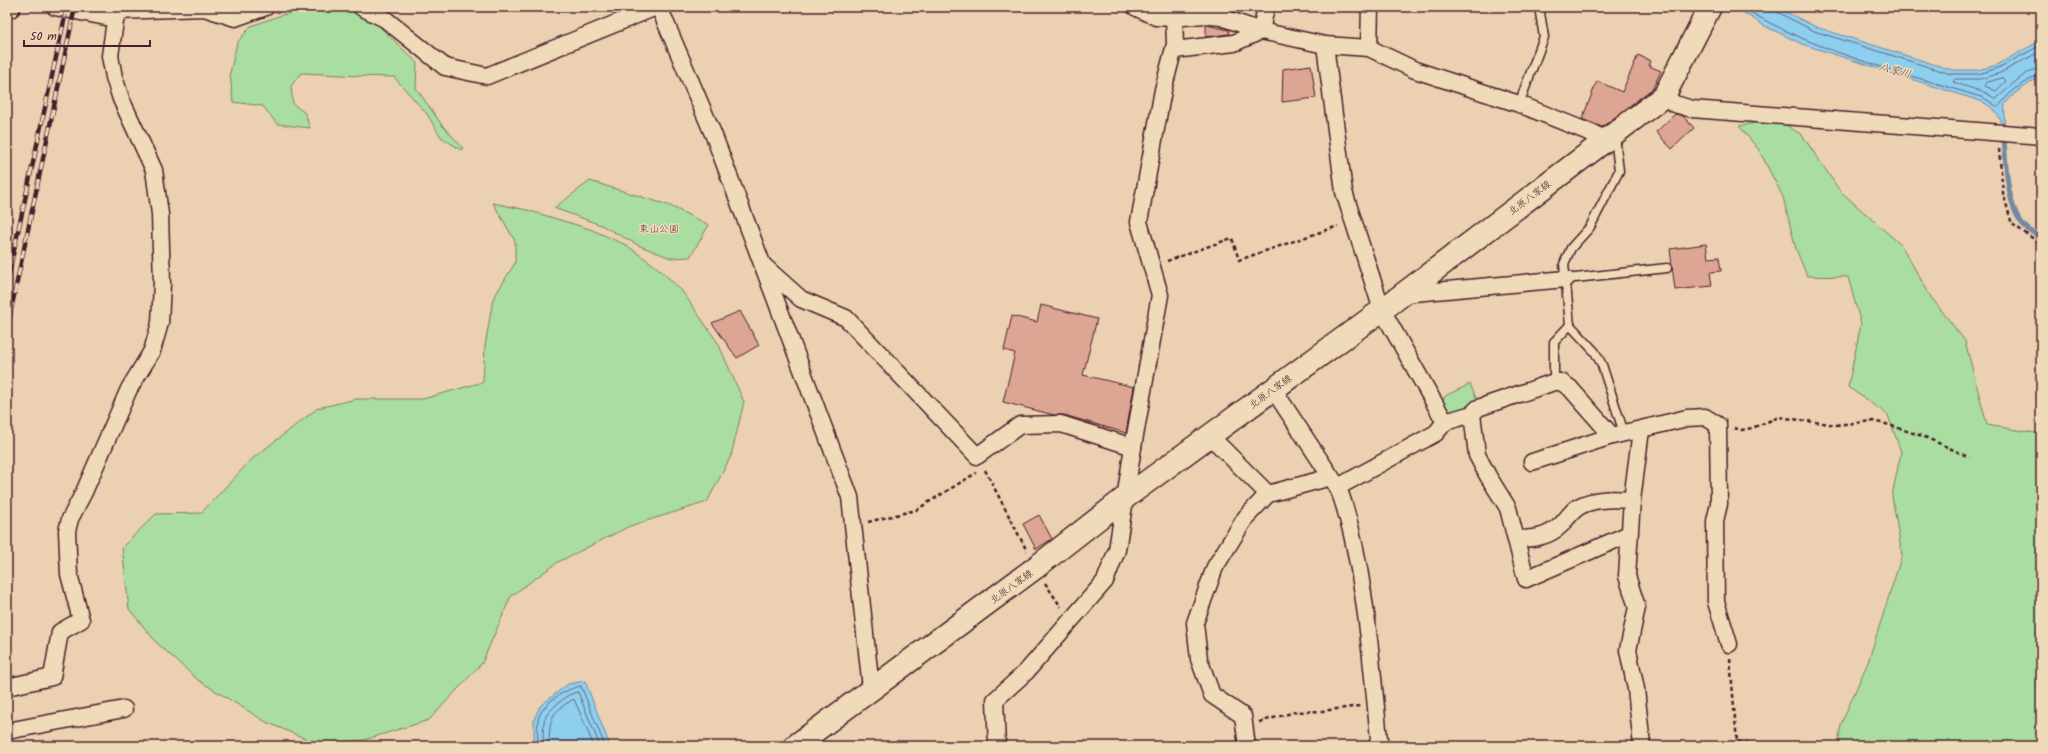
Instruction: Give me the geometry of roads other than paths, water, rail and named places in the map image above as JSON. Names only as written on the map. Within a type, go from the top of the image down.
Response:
[{"type":"main road","name":"北原八家線","points":[[795,746],[871,688],[1035,568],[1209,435],[1382,310],[1664,96],[1710,7]]},
{"type":"street","points":[[55,7],[116,12],[204,8],[235,18],[266,7]]},
{"type":"street","points":[[361,7],[384,19],[445,67],[487,76],[656,7]]},
{"type":"street","points":[[659,7],[714,136],[850,497],[871,688]]},
{"type":"street","points":[[1135,7],[1156,16],[1174,18],[1203,11],[1261,31],[1324,45],[1369,48],[1415,70],[1610,136]]},
{"type":"street","points":[[1261,31],[1266,7]]},
{"type":"street","points":[[1369,48],[1370,7]]},
{"type":"street","points":[[7,687],[52,676],[60,632],[81,620],[69,574],[67,531],[70,519],[84,492],[129,389],[152,351],[160,323],[162,283],[160,214],[154,170],[121,99],[114,77],[110,56],[116,12]]},
{"type":"street","points":[[997,746],[994,700],[1026,672],[1105,581],[1117,550],[1133,447],[1160,295],[1139,222],[1163,90],[1174,50],[1174,18]]},
{"type":"street","points":[[1174,50],[1234,43],[1261,31]]},
{"type":"street","points":[[1324,45],[1344,192],[1382,310],[1445,422]]},
{"type":"street","points":[[1664,96],[1675,104],[1692,109],[2041,136]]},
{"type":"street","points":[[763,265],[801,299],[846,318],[980,462],[1020,425],[1061,424],[1133,447]]},
{"type":"street","points":[[1403,294],[1566,279]]},
{"type":"street","points":[[1247,746],[1243,716],[1212,695],[1200,659],[1195,623],[1215,567],[1246,517],[1268,494],[1334,482],[1436,433],[1445,422],[1472,414],[1478,408],[1554,382],[1561,382],[1570,388],[1618,434]]},
{"type":"street","points":[[1273,389],[1334,482],[1347,515],[1360,570],[1379,738],[1377,746]]},
{"type":"street","points":[[1472,414],[1478,455],[1488,476],[1508,508],[1526,579],[1629,534]]},
{"type":"street","points":[[1532,462],[1618,434],[1641,430],[1687,418],[1705,417],[1718,425],[1719,504],[1715,521],[1716,602],[1729,644]]},
{"type":"street","points":[[1641,430],[1632,500],[1627,576],[1636,607],[1628,650],[1636,689],[1642,746]]},
{"type":"street","points":[[1209,435],[1268,494]]},
{"type":"street","points":[[1516,538],[1542,537],[1562,524],[1568,515],[1581,505],[1597,500],[1632,500]]},
{"type":"street","points":[[7,731],[124,709]]},
{"type":"lane","points":[[1519,104],[1544,37],[1539,7]]},
{"type":"lane","points":[[1610,136],[1619,171],[1590,227],[1571,248],[1564,264],[1570,325],[1595,352],[1602,365],[1618,434]]},
{"type":"lane","points":[[1566,279],[1668,268]]},
{"type":"lane","points":[[1554,382],[1554,342],[1570,325]]},
{"type":"water","name":"八家川","points":[[1735,7],[1776,7],[1816,27],[1952,70],[1978,70],[1997,65],[2041,40],[2041,76],[2015,93],[2005,104],[2004,127],[1995,110],[1983,102],[1802,44],[1763,25]]},
{"type":"water","points":[[585,681],[610,746],[534,746],[534,720],[540,706],[568,684]]},
{"type":"waterway","points":[[2004,135],[2007,178],[2014,209],[2020,221],[2031,231],[2041,237]]},
{"type":"railway","points":[[7,282],[67,7]]},
{"type":"railway","points":[[7,329],[75,7]]},
{"type":"park label","name":"東山公園","points":[[659,228]]}]
